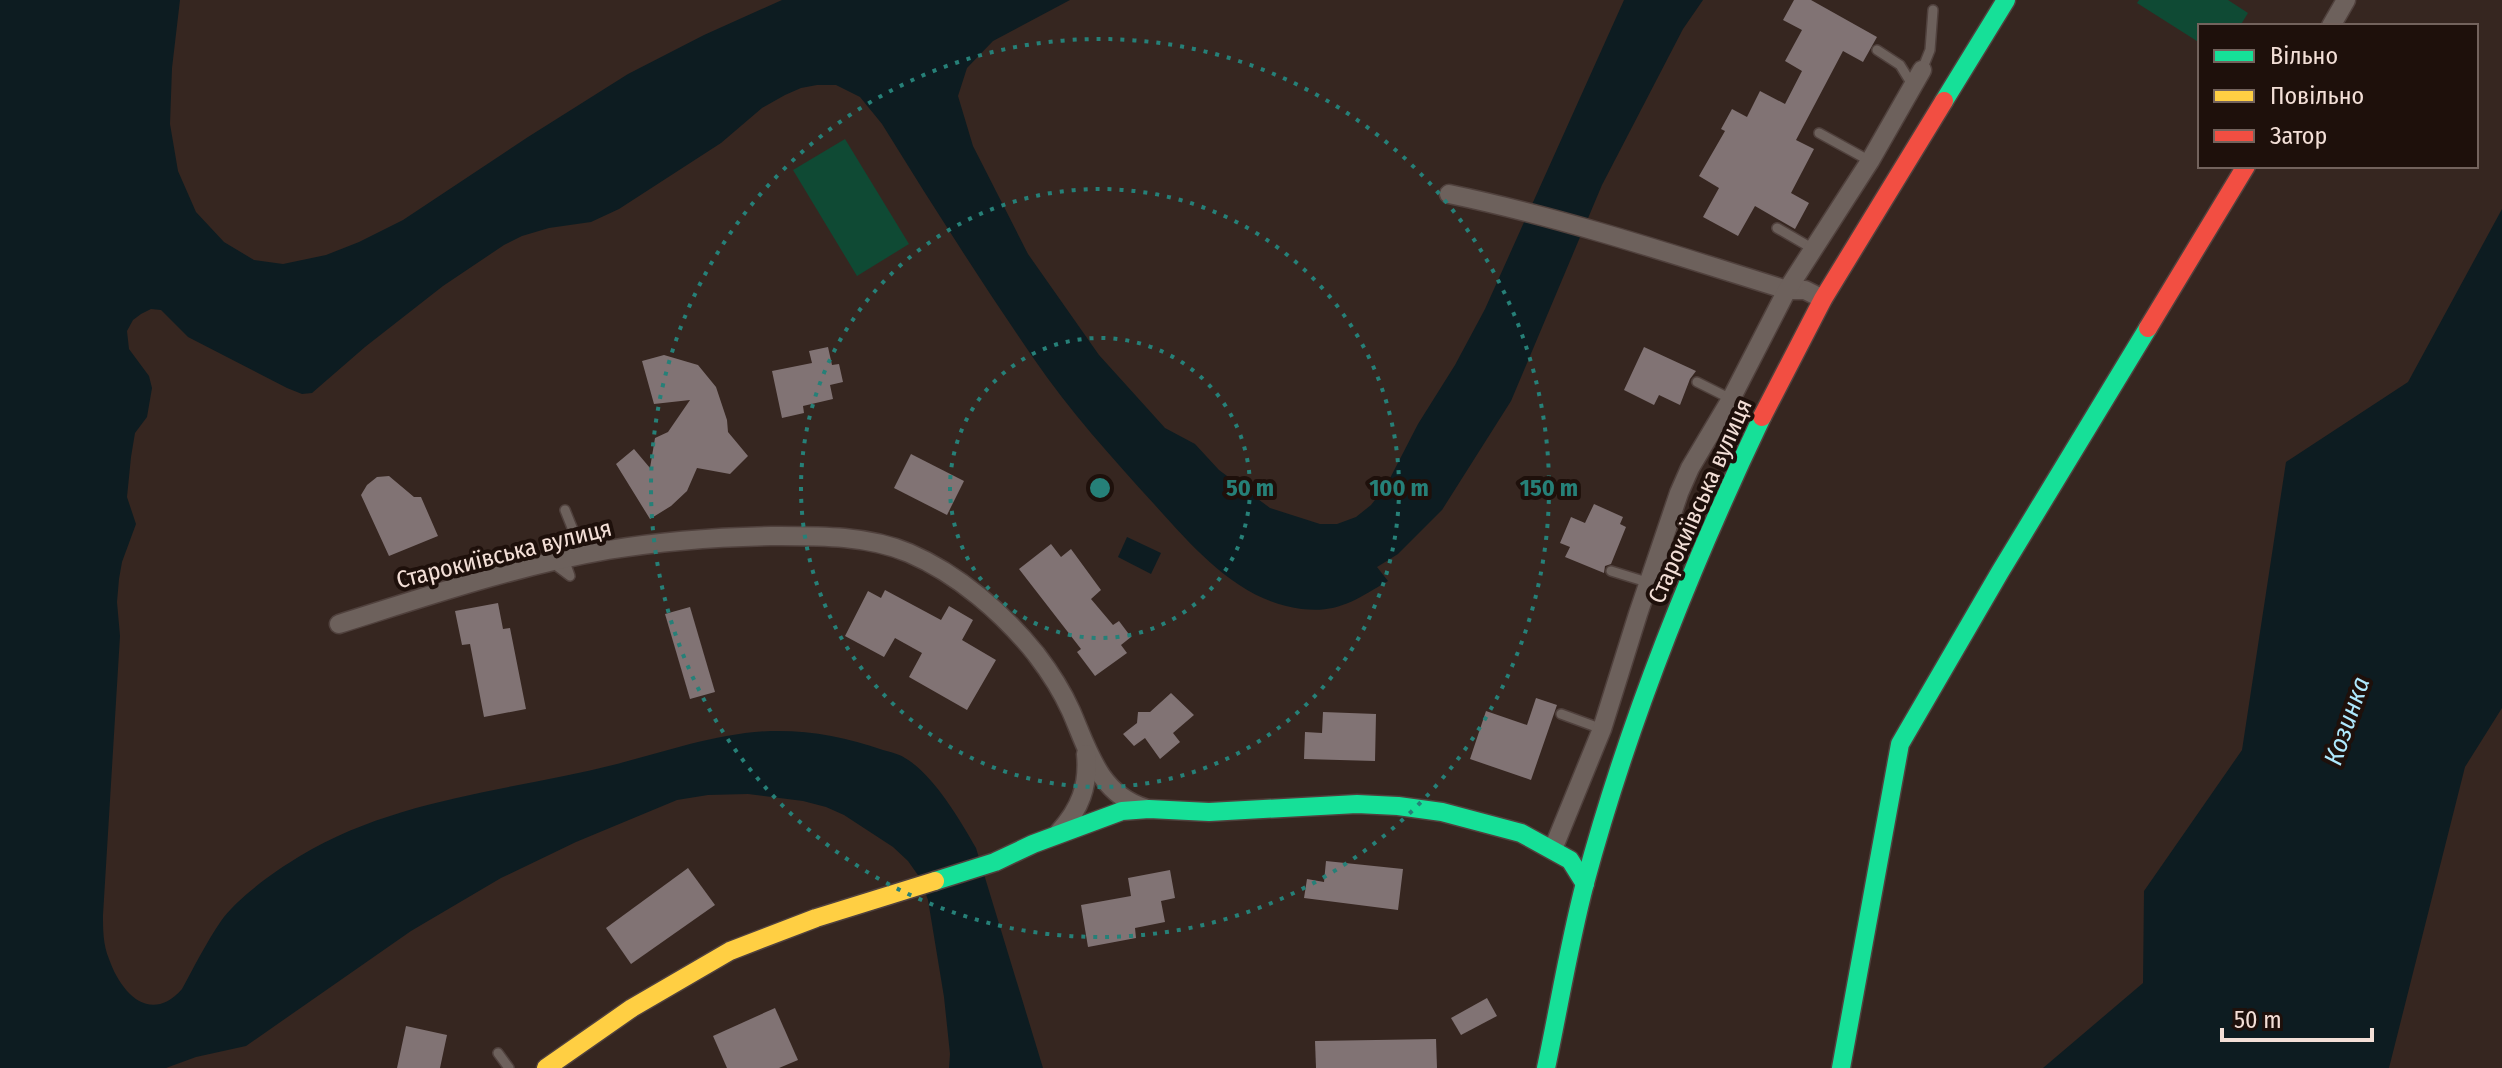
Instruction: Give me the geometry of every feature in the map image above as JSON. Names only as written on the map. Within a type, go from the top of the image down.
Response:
[{"type":"street","name":"Старокиївська вулиця","points":[[1546,1068],[1585,884],[1625,754],[1677,611],[1739,464],[1823,299],[2006,0]]},
{"type":"street","points":[[2332,24],[2346,0]]},
{"type":"street","points":[[1553,849],[1602,729],[1685,478],[1731,399],[1787,290],[1870,161],[1917,78]]},
{"type":"street","points":[[1841,1068],[1900,744],[2000,572],[2245,168]]},
{"type":"street","points":[[1449,194],[1621,238],[1787,290],[1805,290],[1823,299]]},
{"type":"street","name":"Старокиївська вулиця","points":[[339,624],[463,585],[561,563],[583,555],[657,543],[804,536],[857,539],[909,553],[965,587],[994,610],[1036,655],[1055,681],[1086,749],[1104,779],[1126,800],[1150,809],[1184,812]]},
{"type":"street","points":[[1057,834],[1074,814],[1083,796],[1087,774],[1086,749]]},
{"type":"street","points":[[546,1068],[632,1008],[730,951],[791,927],[995,862],[1057,834],[1122,811],[1149,809],[1184,812],[1327,805],[1398,806],[1442,812],[1521,833],[1553,849],[1570,860],[1585,884]]},
{"type":"lane","points":[[1877,50],[1917,78],[1930,50],[1933,10]]},
{"type":"lane","points":[[1819,133],[1870,161]]},
{"type":"lane","points":[[1777,228],[1815,250]]},
{"type":"lane","points":[[1697,382],[1731,399]]},
{"type":"lane","points":[[565,510],[583,555]]},
{"type":"lane","points":[[1611,571],[1650,583]]},
{"type":"lane","points":[[1561,714],[1602,729]]},
{"type":"lane","points":[[498,1053],[509,1068]]},
{"type":"green space","points":[[2139,0],[2228,0],[2248,13],[2241,24],[2198,24],[2198,42],[2137,3]]},
{"type":"green space","points":[[845,139],[909,244],[857,276],[793,170]]},
{"type":"water","points":[[0,0],[180,0],[172,68],[170,124],[178,171],[196,212],[224,242],[254,260],[283,264],[326,255],[403,220],[628,74],[782,0],[1070,0],[993,41],[967,68],[958,96],[973,146],[1028,254],[1099,355],[1165,428],[1195,444],[1219,470],[1270,508],[1320,524],[1337,524],[1356,517],[1371,505],[1386,486],[1418,424],[1455,365],[1485,309],[1624,0],[1703,0],[1683,29],[1602,185],[1511,401],[1442,510],[1398,554],[1377,567],[1388,581],[1352,601],[1329,609],[1302,609],[1266,600],[1230,579],[1182,535],[1047,378],[882,124],[860,97],[836,85],[801,88],[762,108],[721,143],[619,209],[591,222],[549,228],[504,245],[443,286],[312,393],[302,394],[287,388],[188,337],[161,310],[151,309],[141,314],[127,331],[129,349],[149,376],[152,388],[147,417],[135,433],[127,497],[136,524],[119,579],[117,602],[120,636],[103,915],[107,953],[114,972],[129,993],[148,1004],[159,1004],[170,999],[182,989],[221,921],[246,894],[300,856],[375,821],[454,798],[617,764],[712,739],[751,732],[814,733],[900,755],[926,775],[945,798],[976,848],[1043,1068],[949,1068],[944,997],[928,900],[920,878],[908,861],[893,847],[826,807],[748,794],[677,800],[576,842],[501,878],[411,931],[246,1046],[196,1057],[166,1068],[0,1068]]},
{"type":"water","name":"Козинка","points":[[2502,209],[2502,708],[2465,767],[2389,1068],[2043,1068],[2143,983],[2144,891],[2242,750],[2286,462],[2408,382]]},
{"type":"water","points":[[1127,537],[1161,553],[1151,574],[1118,557]]},
{"type":"building","points":[[1794,0],[1811,0],[1877,37],[1863,62],[1843,51],[1796,140],[1814,149],[1791,193],[1809,203],[1795,229],[1755,206],[1738,236],[1703,217],[1719,188],[1699,176],[1725,131],[1721,129],[1732,109],[1747,117],[1760,91],[1785,104],[1802,71],[1785,61],[1802,30],[1783,20]]},
{"type":"building","points":[[828,347],[832,365],[839,364],[843,382],[830,385],[833,399],[803,406],[804,413],[782,418],[772,371],[812,363],[809,351]]},
{"type":"building","points":[[1644,347],[1696,371],[1680,405],[1659,395],[1654,405],[1624,390]]},
{"type":"building","points":[[664,355],[698,365],[716,387],[728,432],[748,456],[730,474],[697,468],[687,491],[650,519],[616,464],[634,449],[650,468],[655,438],[668,432],[690,400],[654,404],[642,361]]},
{"type":"building","points":[[911,454],[964,481],[947,515],[894,488]]},
{"type":"building","points":[[389,476],[414,497],[421,497],[438,536],[389,556],[361,495],[377,477]]},
{"type":"building","points":[[1594,504],[1623,517],[1620,524],[1626,527],[1611,564],[1605,566],[1604,573],[1565,557],[1570,547],[1560,543],[1571,517],[1585,523]]},
{"type":"building","points":[[1051,544],[1061,557],[1071,549],[1101,590],[1091,599],[1113,625],[1119,621],[1131,637],[1121,645],[1127,653],[1095,676],[1077,652],[1081,649],[1019,569]]},
{"type":"building","points":[[885,590],[941,620],[949,606],[973,620],[962,640],[996,660],[967,710],[909,677],[922,653],[895,638],[884,657],[845,636],[868,591],[881,598]]},
{"type":"building","points":[[498,603],[503,629],[510,628],[526,709],[484,717],[470,644],[462,645],[455,611]]},
{"type":"building","points":[[690,607],[715,692],[690,699],[665,614]]},
{"type":"building","points":[[1171,693],[1194,715],[1173,733],[1180,742],[1160,759],[1145,738],[1134,746],[1123,734],[1137,723],[1138,712],[1150,712]]},
{"type":"building","points":[[1536,698],[1557,705],[1531,780],[1470,759],[1486,711],[1527,725]]},
{"type":"building","points":[[1323,712],[1376,714],[1375,761],[1304,759],[1305,732],[1322,733]]},
{"type":"building","points":[[1326,861],[1403,869],[1398,910],[1304,898],[1307,879],[1324,882]]},
{"type":"building","points":[[688,868],[715,905],[631,964],[606,928]]},
{"type":"building","points":[[1170,870],[1175,898],[1161,901],[1165,922],[1135,928],[1136,938],[1088,947],[1081,905],[1131,896],[1128,878]]},
{"type":"building","points":[[1487,998],[1497,1016],[1461,1035],[1451,1018]]},
{"type":"building","points":[[775,1008],[798,1060],[779,1068],[727,1068],[713,1036]]},
{"type":"building","points":[[406,1026],[447,1035],[440,1068],[397,1068]]},
{"type":"building","points":[[1436,1039],[1437,1068],[1316,1068],[1315,1041]]},
{"type":"traffic: fast","points":[[1944,101],[2006,0]]},
{"type":"traffic: fast","points":[[1841,1068],[1900,744],[2148,328]]},
{"type":"traffic: fast","points":[[1546,1068],[1579,906],[1621,764],[1686,588],[1762,417]]},
{"type":"traffic: fast","points":[[935,881],[995,862],[1033,844],[1122,811],[1209,812],[1357,804],[1442,812],[1521,833],[1570,860],[1585,884]]},
{"type":"traffic: slow","points":[[546,1068],[632,1008],[730,951],[816,918],[935,881]]},
{"type":"traffic: jam","points":[[1762,417],[1823,299],[1944,101]]},
{"type":"traffic: jam","points":[[2148,328],[2245,168]]}]
